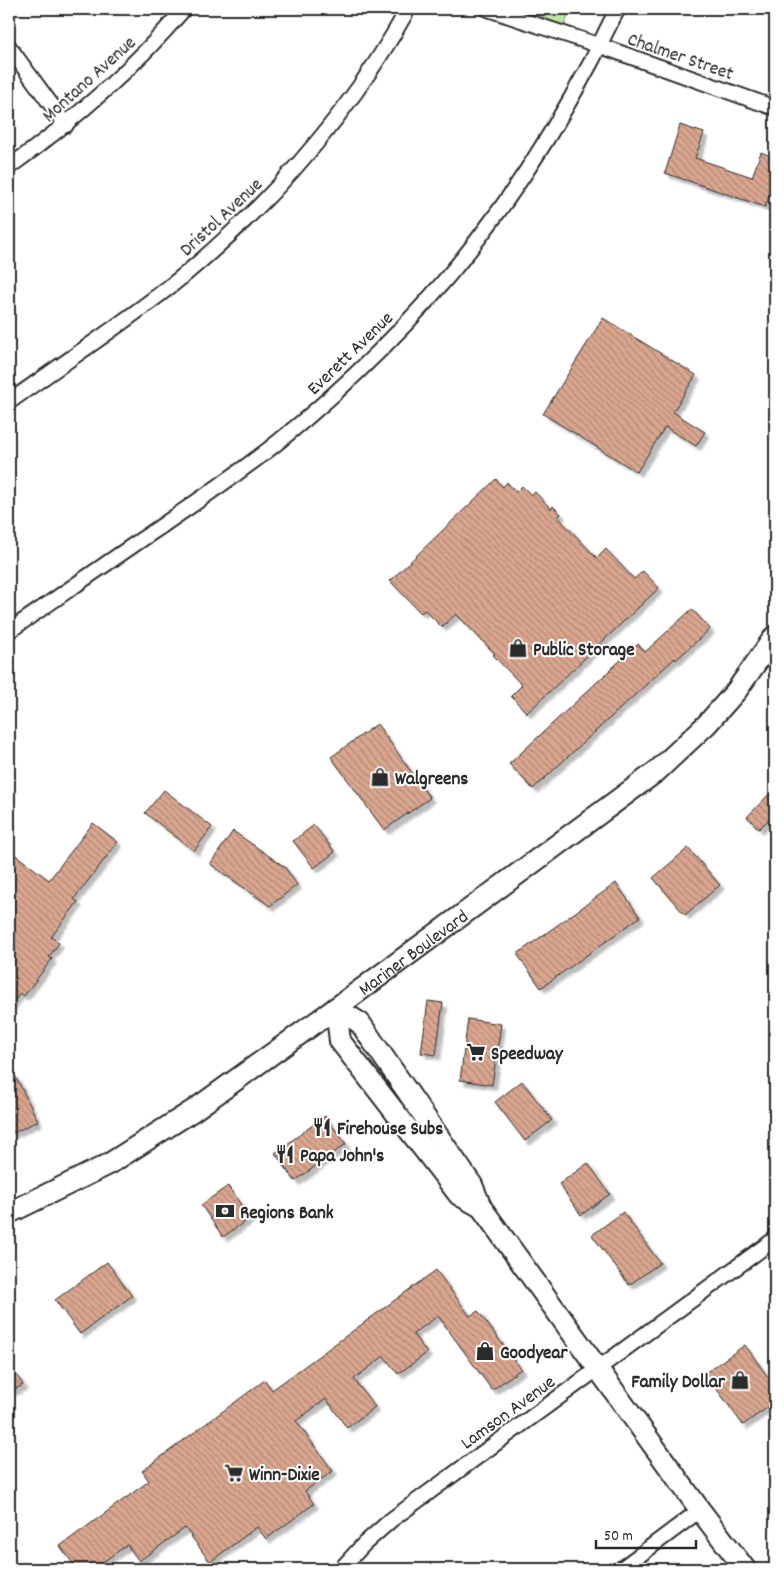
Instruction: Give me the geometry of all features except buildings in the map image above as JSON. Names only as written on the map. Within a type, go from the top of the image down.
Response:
[{"type":"main road","name":"Mariner Boulevard","points":[[9,1213],[109,1164],[194,1110],[336,1008],[657,771],[707,724],[731,696],[775,636]]},
{"type":"main road","points":[[336,1008],[340,1041],[458,1194],[481,1207],[700,1510],[745,1569]]},
{"type":"street","name":"Montano Avenue","points":[[9,167],[66,125],[126,72],[184,9]]},
{"type":"street","name":"Dristol Avenue","points":[[9,402],[182,277],[261,205],[299,164],[333,123],[365,80],[408,9]]},
{"type":"street","name":"Chalmer Street","points":[[488,9],[775,108]]},
{"type":"street","name":"Everett Avenue","points":[[9,631],[227,481],[311,415],[370,361],[437,289],[493,220],[529,169],[562,116],[618,9]]},
{"type":"street","points":[[9,46],[66,125]]},
{"type":"street","name":"Lamson Avenue","points":[[341,1569],[364,1544],[391,1520],[775,1239]]},
{"type":"street","points":[[621,1569],[700,1510]]},
{"type":"green space","points":[[499,9],[570,9],[563,30]]},
{"type":"place","name":"Public Storage","points":[[518,648]]},
{"type":"place","name":"Walgreens","points":[[380,777]]},
{"type":"place","name":"Speedway","points":[[476,1052]]},
{"type":"place","name":"Firehouse Subs","points":[[322,1127]]},
{"type":"place","name":"Papa John's","points":[[285,1154]]},
{"type":"place","name":"Regions Bank","points":[[225,1211]]},
{"type":"place","name":"Goodyear","points":[[485,1351]]},
{"type":"place","name":"Family Dollar","points":[[740,1380]]},
{"type":"place","name":"Winn-Dixie","points":[[234,1473]]}]
